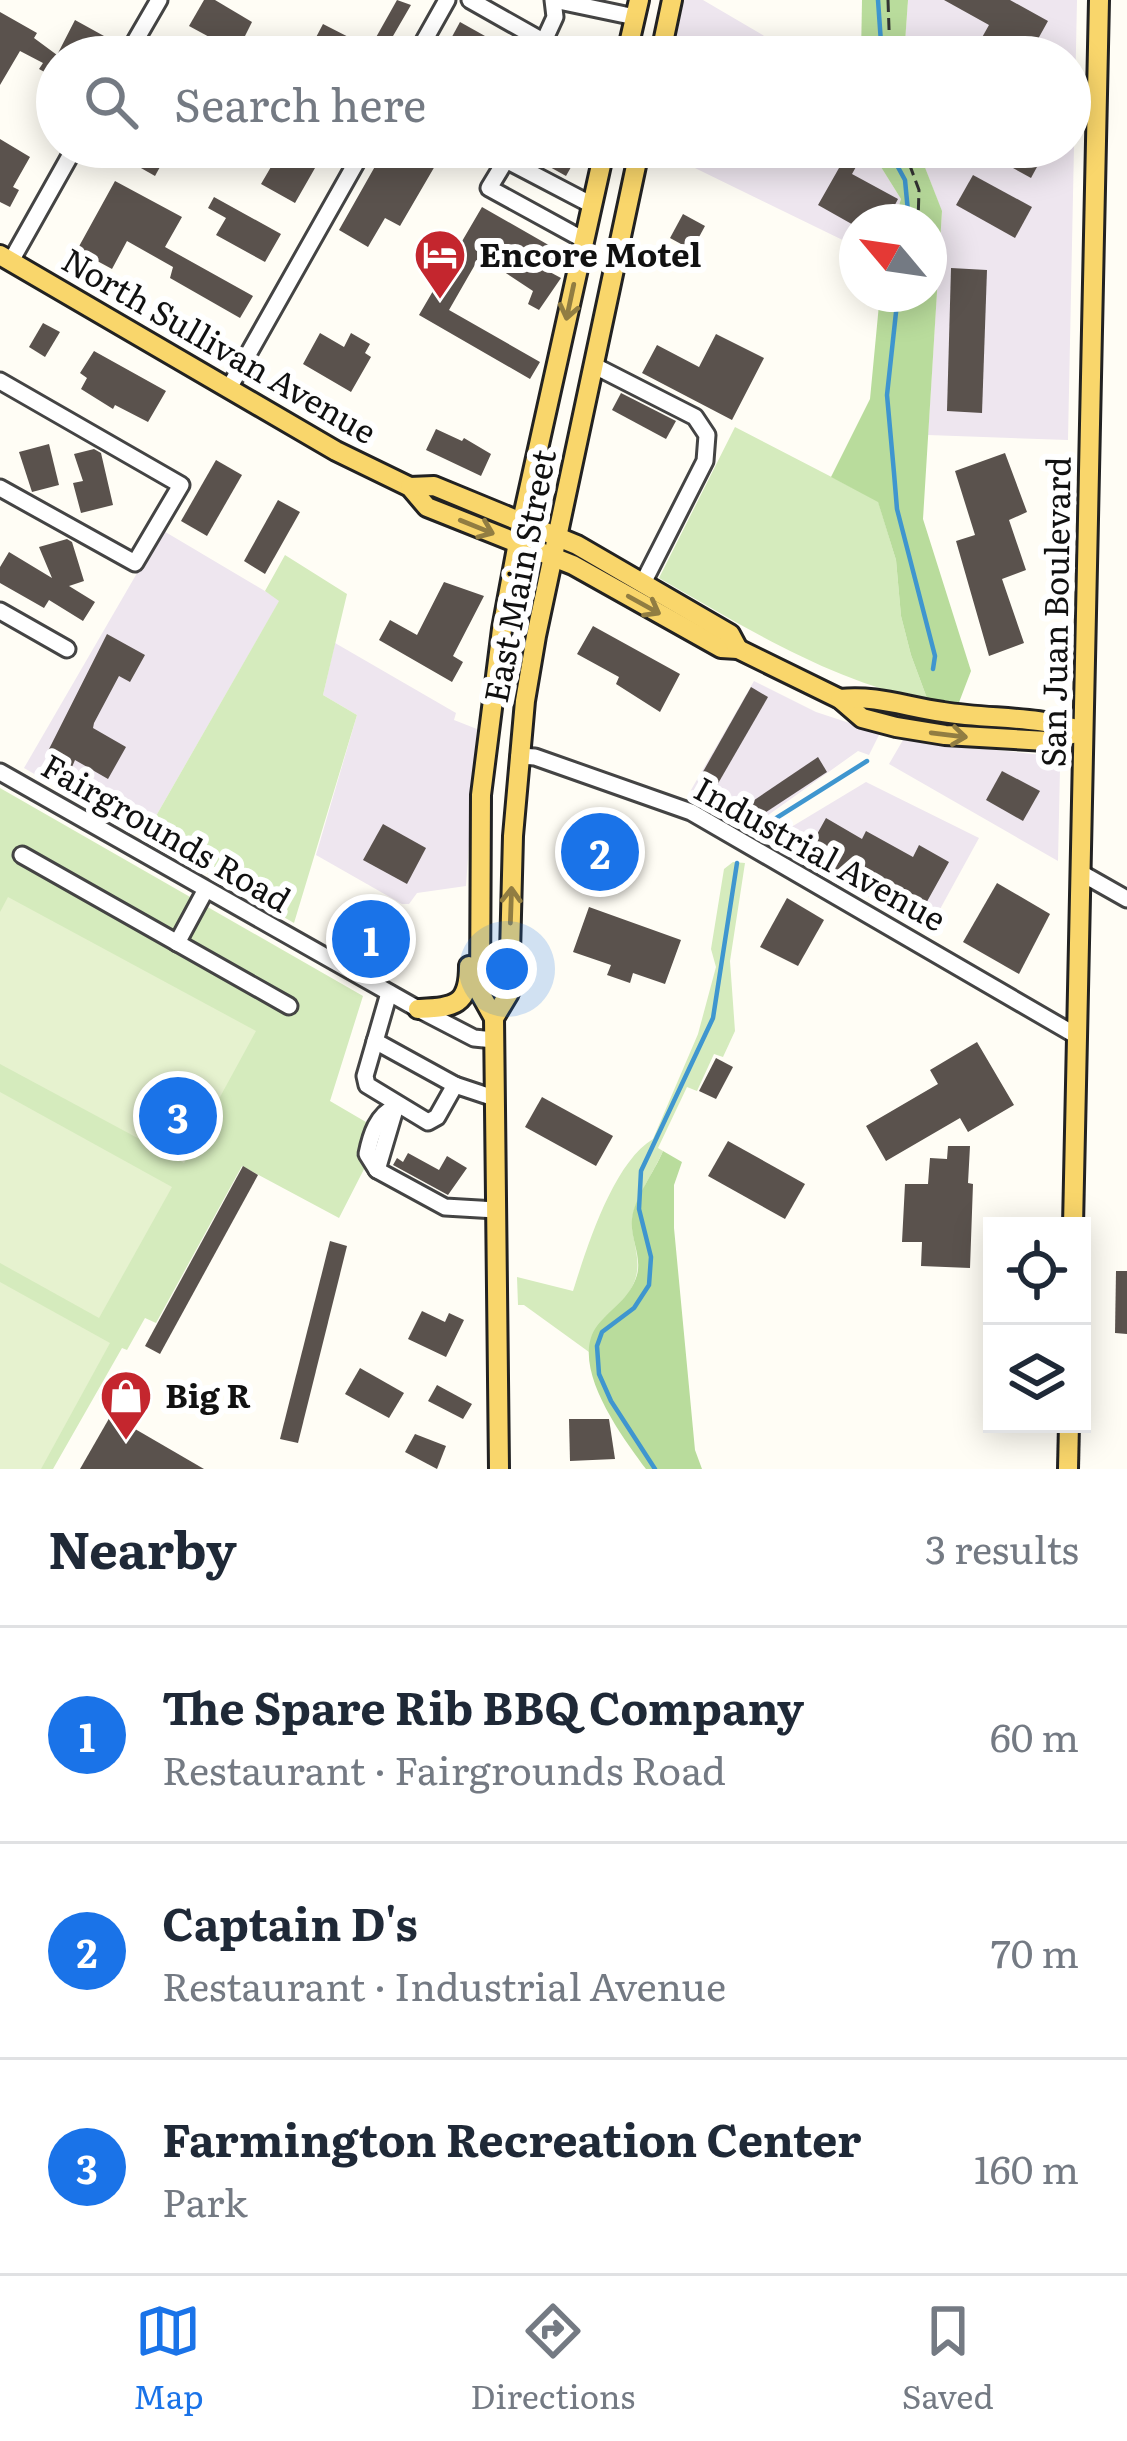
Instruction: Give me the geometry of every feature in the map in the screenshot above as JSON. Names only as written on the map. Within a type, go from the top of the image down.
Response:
[{"type":"main road","points":[[664,36],[672,0]]},
{"type":"main road","name":"San Juan Boulevard","points":[[1073,1217],[1099,0]]},
{"type":"main road","name":"East Main Street","points":[[499,1469],[494,1018],[480,993],[482,795],[518,542],[600,168]]},
{"type":"main road","name":"East Main Street","points":[[494,1018],[509,994],[519,756],[551,556],[635,168]]},
{"type":"main road","name":"North Sullivan Avenue","points":[[5,258],[336,451],[410,487],[427,507],[551,556],[721,648],[738,649],[840,699],[862,718],[944,735],[1046,742],[1083,731]]},
{"type":"main road","points":[[558,358],[592,365]]},
{"type":"main road","name":"North Sullivan Avenue","points":[[410,487],[434,486],[556,535],[730,634],[738,649]]},
{"type":"main road","points":[[486,754],[519,756]]},
{"type":"main road","points":[[418,1009],[455,1004],[468,988],[473,823],[482,795]]},
{"type":"main road","points":[[1068,1469],[1069,1433]]},
{"type":"street","points":[[138,36],[158,0]]},
{"type":"street","points":[[427,36],[447,0]]},
{"type":"street","points":[[546,36],[555,17],[554,0],[637,9]]},
{"type":"street","points":[[479,2],[536,36]]},
{"type":"street","points":[[5,258],[62,168]]},
{"type":"street","points":[[230,388],[352,168]]},
{"type":"street","points":[[501,168],[489,188],[584,240]]},
{"type":"street","points":[[521,168],[592,205]]},
{"type":"street","points":[[592,365],[695,418],[707,435],[705,461],[643,583]]},
{"type":"street","points":[[0,381],[181,485],[135,563],[0,488]]},
{"type":"street","points":[[0,610],[67,649]]},
{"type":"street","name":"Industrial Avenue","points":[[519,756],[536,757],[691,812],[1077,1036]]},
{"type":"street","name":"Fairgrounds Road","points":[[0,772],[418,1009],[474,1038],[494,1040]]},
{"type":"street","points":[[22,855],[289,1006]]},
{"type":"street","points":[[1081,873],[1127,899]]},
{"type":"street","points":[[177,943],[205,891]]},
{"type":"street","points":[[389,993],[365,1076],[367,1085],[428,1122],[437,1117],[455,1084]]},
{"type":"street","points":[[375,1041],[455,1084],[494,1098]]},
{"type":"street","points":[[396,1106],[377,1170],[445,1207],[496,1210]]},
{"type":"path","points":[[888,0],[889,36]]},
{"type":"path","points":[[911,168],[919,204]]},
{"type":"shaded area","points":[[684,0],[703,0],[764,36],[676,36]]},
{"type":"shaded area","points":[[908,0],[1077,0],[1076,36],[905,36]]},
{"type":"shaded area","points":[[695,168],[882,168],[899,204],[839,204],[839,238]]},
{"type":"shaded area","points":[[925,168],[1074,168],[1068,440],[928,435],[936,312],[947,312],[947,204],[939,204]]},
{"type":"shaded area","points":[[162,530],[280,600],[144,837],[24,768]]},
{"type":"shaded area","points":[[335,643],[456,713],[454,720],[477,729],[466,886],[417,893],[409,904],[402,904],[316,855],[357,715],[323,695]]},
{"type":"shaded area","points":[[754,681],[816,712],[880,733],[869,755],[858,751],[750,828],[691,790]]},
{"type":"shaded area","points":[[903,740],[1052,756],[1060,768],[1058,861],[889,764]]},
{"type":"shaded area","points":[[866,782],[979,838],[928,931],[774,843],[778,835]]},
{"type":"green space","points":[[862,0],[908,0],[905,36],[861,36]]},
{"type":"green space","points":[[882,168],[925,168],[939,204],[899,204]]},
{"type":"green space","points":[[878,312],[936,312],[923,519],[971,671],[958,705],[928,701],[901,616],[896,560],[878,502],[831,477],[870,399]]},
{"type":"green space","points":[[735,427],[878,501],[896,560],[901,616],[928,701],[822,666],[659,578]]},
{"type":"green space","points":[[285,555],[347,594],[323,695],[357,715],[294,923],[144,837],[279,601],[265,591]]},
{"type":"green space","points":[[0,788],[363,996],[330,1101],[383,1132],[339,1218],[242,1166],[156,1323],[145,1318],[127,1350],[122,1348],[53,1469],[0,1469]]},
{"type":"green space","points":[[733,862],[745,863],[730,961],[735,1031],[723,1057],[714,1054],[697,1091],[687,1087],[658,1148],[663,1151],[633,1214],[635,1280],[598,1331],[589,1352],[518,1305],[517,1277],[573,1291],[614,1186],[653,1139],[698,1034],[716,967],[711,949],[724,869]]},
{"type":"green space","points":[[8,897],[256,1031],[184,1163],[0,1064],[0,912]]},
{"type":"green space","points":[[0,1092],[172,1187],[99,1318],[0,1263]]},
{"type":"green space","points":[[663,1151],[682,1162],[674,1185],[674,1228],[695,1450],[702,1469],[646,1469],[602,1400],[589,1360],[597,1326],[625,1297],[637,1275],[634,1211]]},
{"type":"green space","points":[[0,1282],[110,1343],[41,1469],[0,1469]]},
{"type":"building","points":[[204,0],[215,0],[252,22],[245,36],[207,36],[189,26]]},
{"type":"building","points":[[397,0],[411,5],[393,36],[377,36]]},
{"type":"building","points":[[944,0],[1010,0],[1048,21],[1040,36],[983,36],[989,25]]},
{"type":"building","points":[[0,12],[37,33],[36,59],[20,51],[0,85]]},
{"type":"building","points":[[75,20],[104,36],[67,36]]},
{"type":"building","points":[[460,22],[485,36],[452,36]]},
{"type":"building","points":[[323,24],[346,36],[317,36]]},
{"type":"building","points":[[0,139],[30,157],[13,187],[19,190],[10,207],[0,202]]},
{"type":"building","points":[[270,168],[315,168],[295,203],[261,184]]},
{"type":"building","points":[[374,168],[434,168],[400,226],[385,218],[368,247],[339,230]]},
{"type":"building","points":[[839,168],[855,168],[852,174],[898,199],[895,204],[839,204],[839,217],[818,205]]},
{"type":"building","points":[[1013,168],[1036,168],[1031,178]]},
{"type":"building","points":[[973,175],[1032,207],[1015,238],[956,205]]},
{"type":"building","points":[[115,181],[182,217],[165,247],[253,296],[240,318],[170,278],[173,267],[127,241],[112,269],[77,250]]},
{"type":"building","points":[[214,197],[281,234],[265,262],[216,235],[226,218],[208,208]]},
{"type":"building","name":"Encore Motel","points":[[482,207],[559,251],[548,271],[561,278],[539,310],[528,304],[533,291],[480,256],[449,310],[540,362],[530,379],[419,315]]},
{"type":"building","points":[[683,214],[705,226],[692,250],[670,238]]},
{"type":"building","points":[[951,268],[987,270],[982,413],[947,411]]},
{"type":"building","points":[[43,323],[60,332],[45,357],[29,347]]},
{"type":"building","points":[[320,333],[344,347],[351,333],[370,344],[365,353],[371,357],[351,392],[303,364]]},
{"type":"building","points":[[716,334],[764,358],[732,420],[642,373],[657,345],[699,367]]},
{"type":"building","points":[[94,351],[166,391],[148,422],[115,405],[113,409],[81,389],[87,378],[80,373]]},
{"type":"building","points":[[621,393],[676,421],[666,439],[612,410]]},
{"type":"building","points":[[436,429],[491,454],[481,476],[426,450]]},
{"type":"building","points":[[49,444],[59,485],[32,492],[19,452]]},
{"type":"building","points":[[94,449],[101,453],[113,505],[81,513],[73,483],[83,481],[74,454]]},
{"type":"building","points":[[1005,453],[1027,512],[1009,520],[1026,570],[1002,579],[1024,643],[989,656],[956,541],[975,535],[955,471]]},
{"type":"building","points":[[216,460],[242,475],[207,536],[181,521]]},
{"type":"building","points":[[278,500],[300,512],[265,574],[244,561]]},
{"type":"building","points":[[67,539],[84,581],[69,586],[95,602],[83,621],[49,600],[44,608],[0,583],[0,567],[9,552],[52,578],[39,547]]},
{"type":"building","points":[[444,582],[484,596],[453,656],[463,662],[452,682],[379,640],[390,620],[417,635]]},
{"type":"building","points":[[593,626],[680,674],[660,712],[616,684],[619,677],[577,654]]},
{"type":"building","points":[[107,634],[145,655],[130,682],[119,676],[94,723],[93,728],[126,747],[108,779],[75,760],[72,767],[47,753]]},
{"type":"building","points":[[751,687],[768,697],[716,787],[700,777]]},
{"type":"building","points":[[818,757],[827,772],[751,822],[741,809]]},
{"type":"building","points":[[1002,771],[1040,791],[1023,821],[986,800]]},
{"type":"building","points":[[826,818],[862,839],[866,831],[913,857],[919,845],[949,862],[924,907],[894,890],[888,901],[806,854]]},
{"type":"building","points":[[383,824],[426,848],[407,884],[363,860]]},
{"type":"building","points":[[587,834],[621,847],[614,870],[579,858]]},
{"type":"building","points":[[997,883],[1050,914],[1019,974],[963,942]]},
{"type":"building","points":[[787,898],[824,920],[798,966],[760,947]]},
{"type":"building","points":[[358,904],[394,924],[374,961],[351,948],[361,929],[351,918]]},
{"type":"building","points":[[589,907],[681,940],[665,984],[633,973],[630,983],[607,975],[611,965],[573,952]]},
{"type":"building","points":[[977,1042],[1014,1105],[968,1132],[960,1118],[886,1161],[866,1126],[938,1084],[930,1070]]},
{"type":"building","points":[[716,1058],[733,1067],[716,1099],[699,1091]]},
{"type":"building","points":[[542,1097],[613,1136],[596,1166],[525,1127]]},
{"type":"building","points":[[728,1141],[805,1184],[785,1219],[708,1176]]},
{"type":"building","points":[[948,1146],[970,1146],[970,1268],[921,1266],[922,1242],[902,1242],[905,1184],[928,1184],[930,1158],[947,1159]]},
{"type":"building","points":[[408,1153],[439,1170],[447,1156],[467,1168],[448,1195],[393,1165],[397,1158],[403,1162]]},
{"type":"building","points":[[243,1166],[258,1175],[160,1354],[145,1346]]},
{"type":"building","points":[[330,1241],[347,1246],[298,1443],[280,1439]]},
{"type":"building","points":[[1116,1271],[1127,1271],[1127,1334],[1115,1333]]},
{"type":"building","points":[[422,1311],[445,1322],[449,1313],[464,1320],[446,1357],[408,1339]]},
{"type":"building","points":[[360,1368],[404,1393],[389,1418],[345,1394]]},
{"type":"building","points":[[437,1385],[472,1404],[463,1419],[428,1401]]},
{"type":"building","name":"Big R","points":[[111,1415],[204,1469],[80,1469]]},
{"type":"building","points":[[569,1419],[609,1419],[615,1459],[570,1461]]},
{"type":"building","points":[[415,1434],[446,1446],[437,1469],[405,1452]]},
{"type":"waterway","points":[[878,0],[881,36]]},
{"type":"waterway","points":[[898,168],[907,204]]},
{"type":"waterway","points":[[896,312],[887,395],[897,509],[935,656],[933,669]]},
{"type":"waterway","points":[[762,827],[867,761]]},
{"type":"waterway","points":[[655,1469],[611,1401],[599,1374],[597,1346],[602,1332],[634,1308],[649,1285],[651,1257],[639,1209],[641,1171],[713,1018],[737,863]]},
{"type":"place","name":"Encore Motel","points":[[440,301]]},
{"type":"place","name":"Captain D's","points":[[600,852]]},
{"type":"place","name":"The Spare Rib BBQ Company","points":[[371,939]]},
{"type":"place","name":"Farmington Recreation Center","points":[[178,1116]]},
{"type":"place","name":"Big R","points":[[126,1442]]}]
